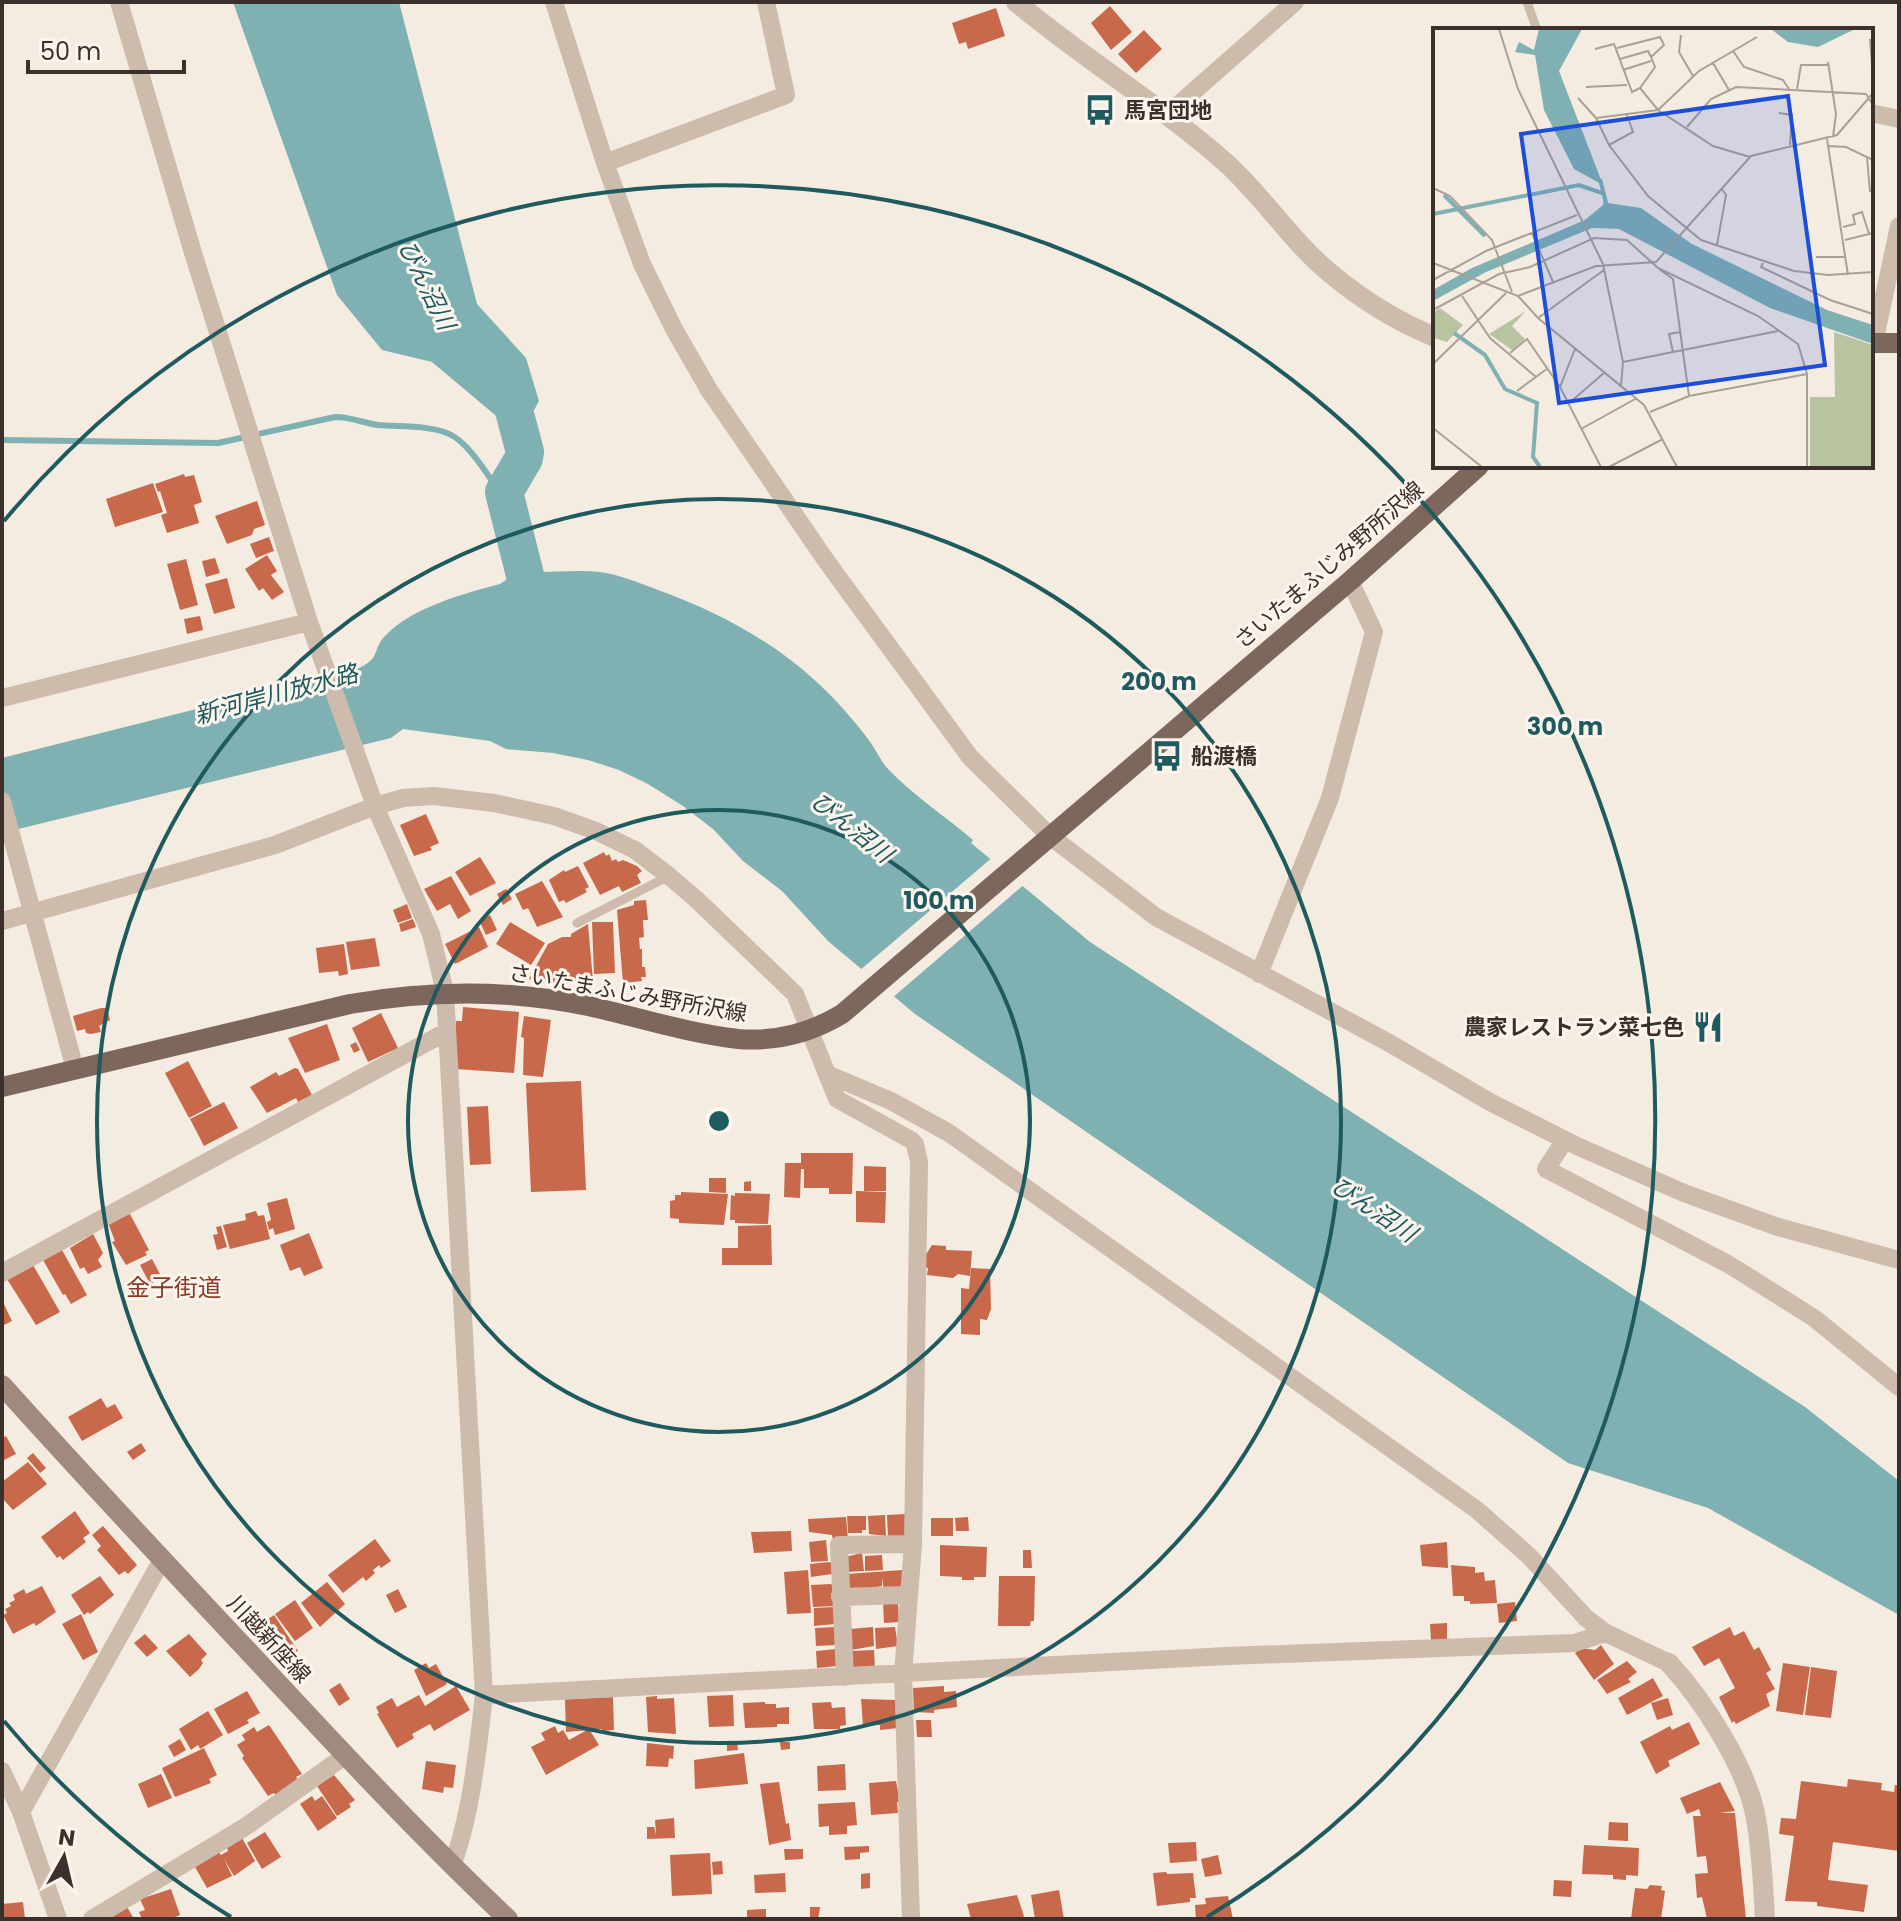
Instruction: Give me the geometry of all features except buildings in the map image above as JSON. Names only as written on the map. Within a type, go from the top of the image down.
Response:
[{"type":"main road","points":[[1873,343],[1899,343]]},
{"type":"main road","name":"さいたまふじみ野所沢線","points":[[2,1087],[350,1004],[394,996],[445,992],[542,997],[738,1039],[769,1040],[808,1031],[842,1014],[1350,581],[1477,468]]},
{"type":"main road","name":"川越新座線","points":[[2,1385],[346,1755],[452,1866],[508,1919]]},
{"type":"street","points":[[119,2],[199,271],[312,628],[375,806],[431,934],[445,992],[484,1695],[480,1736],[452,1866]]},
{"type":"street","points":[[554,2],[605,163],[642,264],[709,390],[827,562],[970,757],[1046,839],[1156,917],[1391,1044],[1490,1102],[1565,1140],[1697,1198],[1775,1226],[1899,1260]]},
{"type":"street","points":[[605,163],[786,95],[766,2]]},
{"type":"street","points":[[1016,2],[1127,88],[1168,114],[1228,165],[1329,272],[1365,299],[1433,336]]},
{"type":"street","points":[[1168,114],[1295,2]]},
{"type":"street","points":[[1873,113],[1899,119]]},
{"type":"street","points":[[1873,339],[1899,226]]},
{"type":"street","points":[[1259,974],[1330,798],[1374,632],[1350,581]]},
{"type":"street","points":[[2,698],[312,628]]},
{"type":"street","points":[[2,921],[275,845],[375,806],[403,798],[434,796],[494,803],[554,816],[596,831],[635,850],[696,899],[795,994],[837,1099],[911,1140],[917,1153],[913,1544],[903,1674],[911,1919]]},
{"type":"street","points":[[2,801],[75,1069]]},
{"type":"street","points":[[2,1273],[446,1032]]},
{"type":"street","points":[[827,1074],[891,1101],[949,1133],[1477,1510],[1529,1556],[1569,1602],[1606,1633],[1669,1663],[1695,1694],[1735,1760],[1748,1789],[1756,1819],[1765,1919]]},
{"type":"street","points":[[1565,1140],[1546,1169],[1728,1264],[1814,1318],[1899,1387]]},
{"type":"street","points":[[845,1677],[839,1545],[913,1544]]},
{"type":"street","points":[[21,1812],[162,1560]]},
{"type":"street","points":[[840,1597],[907,1595]]},
{"type":"street","points":[[484,1695],[1227,1656],[1574,1643],[1606,1633]]},
{"type":"street","points":[[92,1919],[245,1827],[346,1755]]},
{"type":"street","points":[[2,1771],[21,1812],[58,1919]]},
{"type":"lane","points":[[1527,2],[1536,28]]},
{"type":"lane","points":[[577,923],[669,876]]},
{"type":"water","points":[[233,2],[399,2],[477,304],[526,358],[539,401],[520,436],[432,362],[382,350],[337,295]]},
{"type":"water","name":"新河岸川放水路","points":[[516,526],[524,560],[531,559],[539,572],[577,571],[615,575],[732,622],[777,650],[837,702],[899,779],[1090,942],[1805,1407],[1899,1481],[1899,1615],[1708,1508],[1568,1463],[915,1014],[828,941],[782,891],[743,861],[713,829],[648,784],[619,770],[553,753],[506,749],[490,741],[403,729],[391,738],[2,833],[2,758],[359,668],[373,657],[385,636],[409,617],[506,580],[508,565],[512,563],[507,529]]},
{"type":"pier","points":[[994,856],[1026,883],[891,999],[859,971]]},
{"type":"waterway","name":"びん沼川","points":[[508,388],[525,452],[504,492],[525,575]]},
{"type":"waterway","points":[[2,440],[218,443],[341,417],[447,433],[469,450],[500,493],[504,492]]},
{"type":"place","name":"馬宮団地","points":[[1100,110]]},
{"type":"place","name":"船渡橋","points":[[1167,756]]},
{"type":"place","name":"農家レストラン菜七色","points":[[1708,1027]]},
{"type":"district","name":"金子街道","points":[[174,1287]]}]
